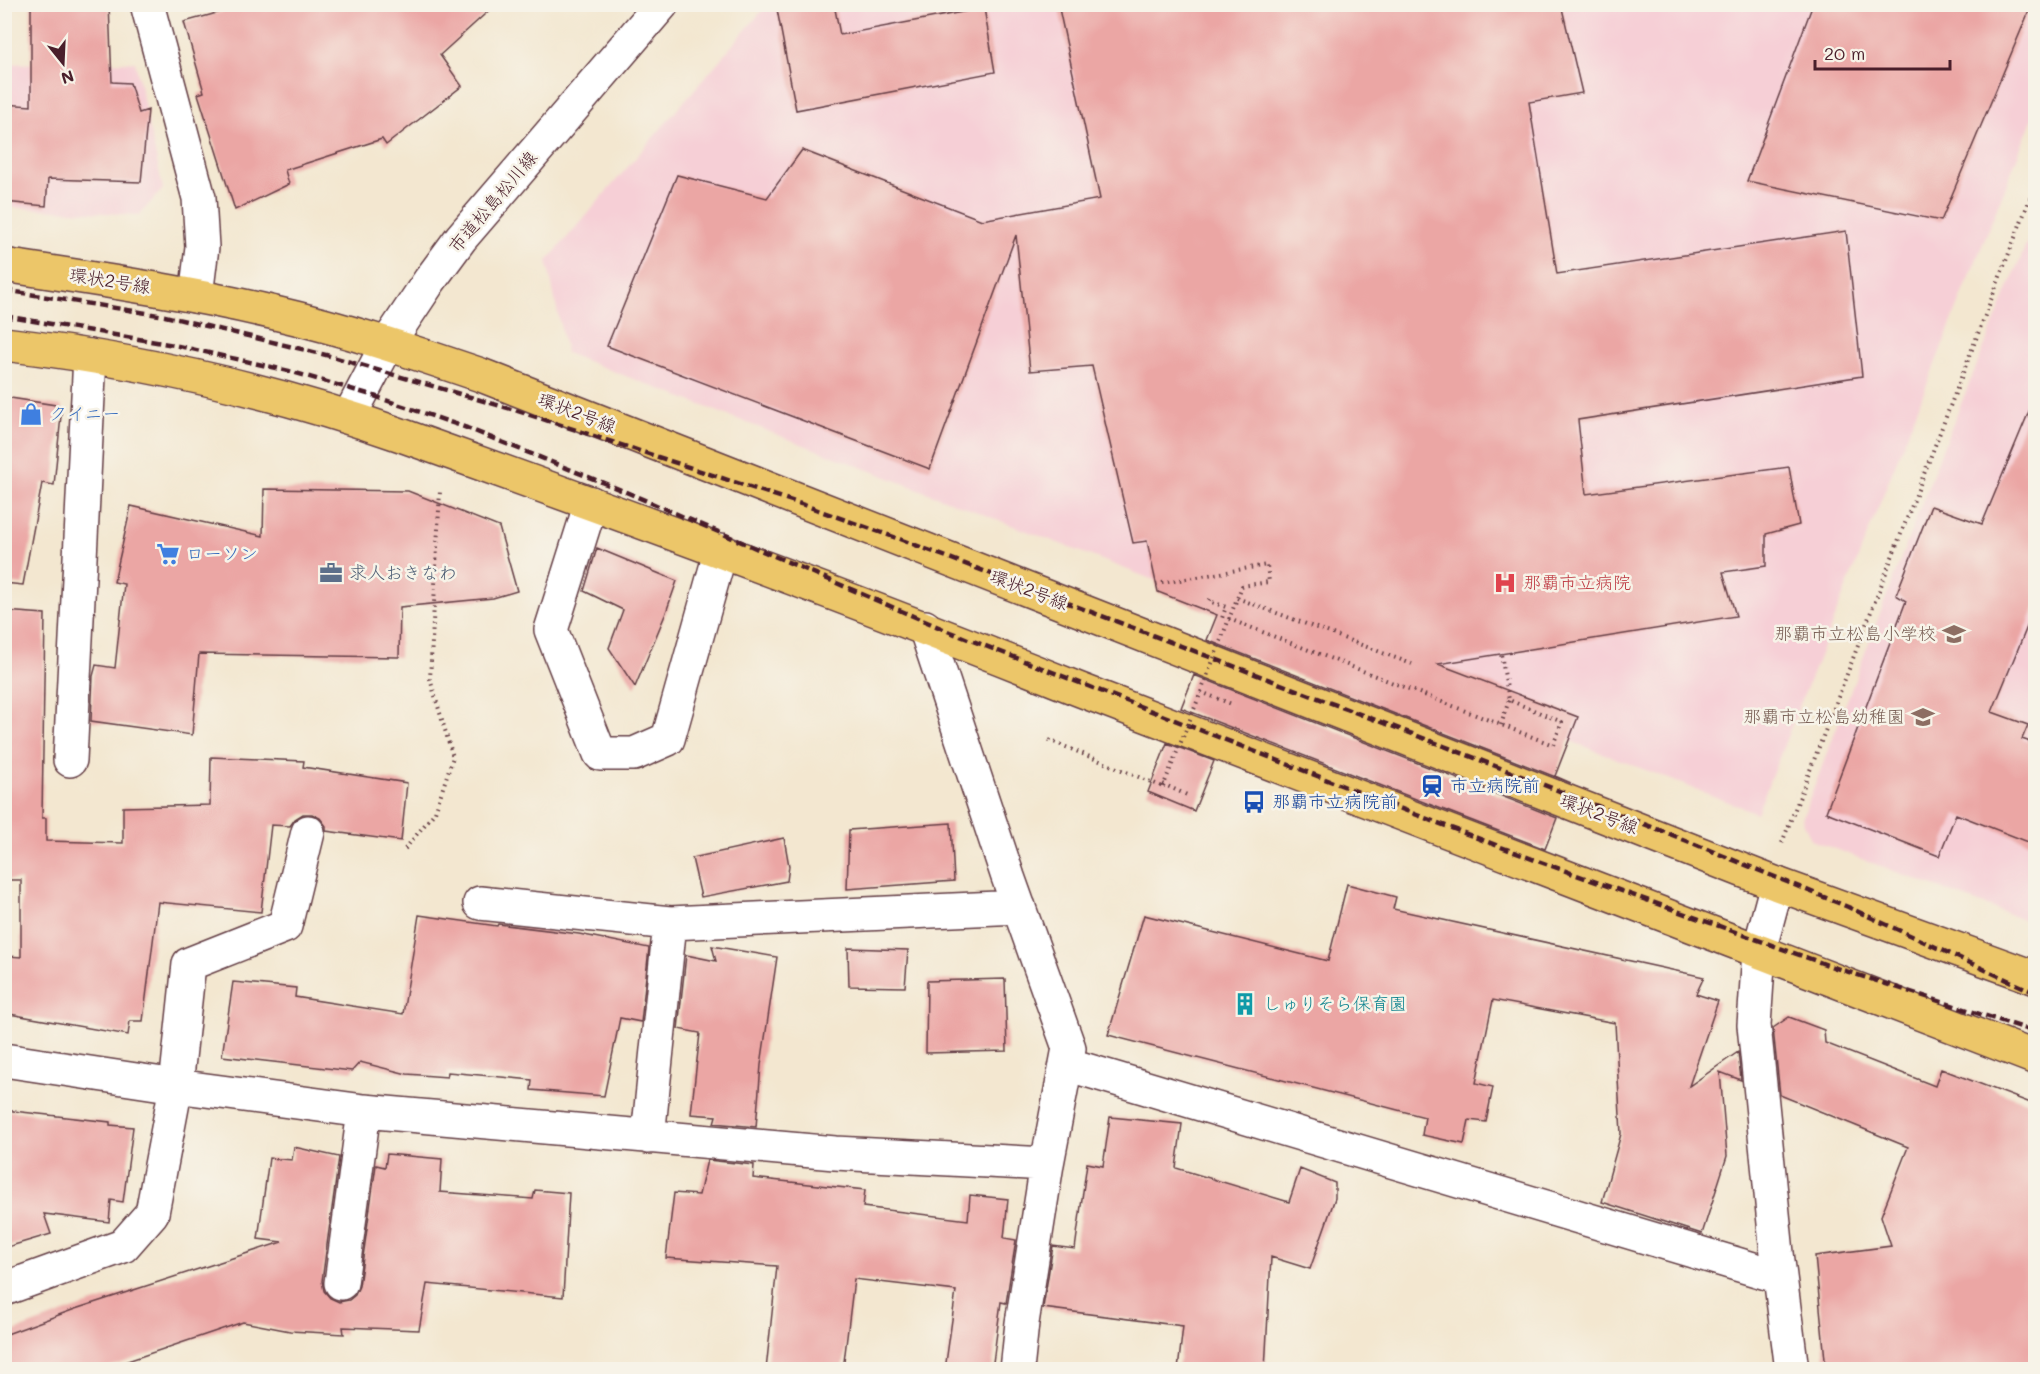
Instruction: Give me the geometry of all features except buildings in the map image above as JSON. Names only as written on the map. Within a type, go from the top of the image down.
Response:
[{"type":"main road","name":"環状2号線","points":[[4,265],[139,285],[277,313],[388,343],[481,375],[1772,882],[2036,978]]},
{"type":"main road","points":[[4,344],[134,363],[224,383],[350,417],[721,550],[925,627],[1089,693],[2036,1058]]},
{"type":"street","points":[[147,4],[199,198],[202,247],[196,296]]},
{"type":"street","name":"市道松島松川線","points":[[350,417],[388,343],[461,238],[662,4]]},
{"type":"street","points":[[70,760],[90,356]]},
{"type":"street","points":[[591,503],[551,630],[600,754],[634,754],[668,739],[721,550]]},
{"type":"street","points":[[925,627],[1018,907],[1069,1048],[1047,1164],[1022,1323],[1017,1370]]},
{"type":"street","points":[[4,1289],[123,1246],[152,1213],[176,1086],[189,964],[285,926],[308,832]]},
{"type":"street","points":[[1772,882],[1759,951],[1754,1025],[1792,1370]]},
{"type":"street","points":[[480,903],[669,924],[1018,907]]},
{"type":"street","points":[[648,1137],[669,924]]},
{"type":"street","points":[[4,1060],[363,1112],[835,1153],[1047,1164]]},
{"type":"street","points":[[1066,1064],[1780,1277]]},
{"type":"street","points":[[341,1283],[363,1112]]},
{"type":"path","points":[[1772,882],[2036,183]]},
{"type":"path","points":[[405,849],[435,812],[453,757],[430,679],[441,484]]},
{"type":"path","points":[[1049,740],[1163,787],[1242,586],[1269,582],[1267,565],[1156,584]]},
{"type":"path","points":[[1237,598],[1412,664]]},
{"type":"path","points":[[1221,621],[1226,608],[1209,601],[1210,599],[1234,608]]},
{"type":"path","points":[[1229,619],[1553,745],[1562,722],[1509,700]]},
{"type":"path","points":[[1501,654],[1509,700],[1501,724]]},
{"type":"path","points":[[1201,692],[1234,705]]},
{"type":"path","points":[[1163,784],[1187,795]]},
{"type":"shaded area","name":"那覇市立病院","points":[[767,5],[2035,5],[2035,112],[1757,813],[566,353],[547,261]]},
{"type":"shaded area","points":[[135,62],[163,189],[139,215],[5,207],[4,64]]},
{"type":"shaded area","name":"那覇市立松島小学校","points":[[2035,223],[2035,924],[1811,840],[1802,819],[1942,450]]},
{"type":"railway","points":[[4,290],[165,316],[326,355],[518,411],[801,504],[902,540],[1680,838],[1848,907],[2036,993]]},
{"type":"railway","points":[[4,316],[174,345],[289,371],[368,394],[467,428],[626,492],[950,632],[1417,815],[1833,967],[2036,1032]]},
{"type":"place","name":"クイニー","points":[[31,414]]},
{"type":"place","name":"ローソン","points":[[168,554]]},
{"type":"place","name":"求人おきなわ","points":[[331,573]]},
{"type":"place","name":"那覇市立病院","points":[[1505,583]]},
{"type":"place","name":"那覇市立松島小学校","points":[[1954,634]]},
{"type":"place","name":"那覇市立松島幼稚園","points":[[1923,717]]},
{"type":"place","name":"市立病院前","points":[[1432,786]]},
{"type":"place","name":"那覇市立病院前","points":[[1254,802]]},
{"type":"place","name":"しゅりそら保育園","points":[[1245,1004]]}]
